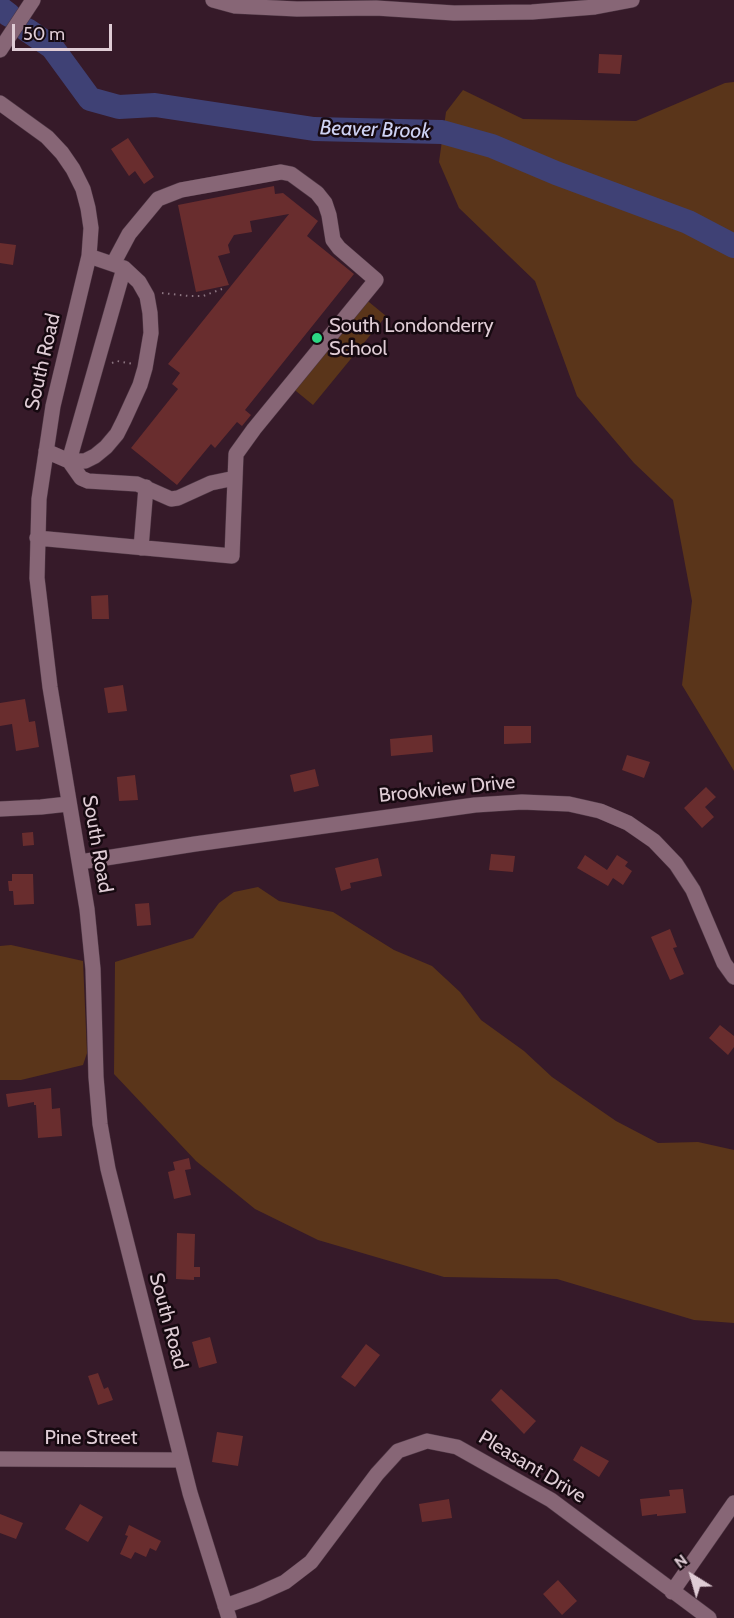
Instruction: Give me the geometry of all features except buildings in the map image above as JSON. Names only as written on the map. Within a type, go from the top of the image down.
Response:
[{"type":"street","points":[[0,50],[33,0]]},
{"type":"street","points":[[213,0],[235,6],[297,9],[376,8],[454,13],[532,12],[596,7],[632,0]]},
{"type":"street","name":"South Road","points":[[0,103],[48,137],[73,169],[83,189],[88,208],[89,256],[60,374],[39,499],[37,578],[50,687],[68,804],[80,862],[93,969],[96,1077],[100,1124],[108,1169],[181,1460],[227,1612]]},
{"type":"street","points":[[38,538],[231,556],[236,454],[376,280],[333,240],[325,203],[317,193],[291,174],[281,172],[181,190],[158,200],[129,234],[118,266],[95,368],[69,461]]},
{"type":"street","points":[[46,451],[69,461],[85,460],[95,456],[106,447],[117,434],[124,420],[143,376],[149,350],[150,313],[147,296],[139,282],[118,266],[89,256]]},
{"type":"street","points":[[69,461],[81,478],[88,481],[137,484],[171,499],[211,483],[235,478]]},
{"type":"street","points":[[141,548],[146,487]]},
{"type":"street","name":"Brookview Drive","points":[[80,862],[464,807],[522,802],[569,804],[600,811],[628,823],[654,841],[693,890],[724,963],[734,977]]},
{"type":"street","points":[[0,809],[68,804]]},
{"type":"street","name":"Pleasant Drive","points":[[227,1612],[285,1582],[311,1562],[376,1474],[398,1451],[427,1441],[457,1447],[551,1500],[709,1618]]},
{"type":"street","name":"Pine Street","points":[[0,1459],[181,1460]]},
{"type":"street","points":[[672,1592],[734,1503]]},
{"type":"path","points":[[162,293],[203,296],[222,289]]},
{"type":"path","points":[[95,368],[117,361],[138,366]]},
{"type":"shaded area","points":[[734,82],[734,771],[682,685],[692,601],[673,500],[634,463],[577,396],[535,281],[459,208],[439,162],[446,112],[463,90],[523,119],[636,121],[725,83]]},
{"type":"shaded area","points":[[358,293],[386,316],[313,405],[285,382]]},
{"type":"shaded area","points":[[258,887],[279,901],[333,912],[394,950],[432,966],[460,992],[481,1020],[524,1051],[552,1077],[616,1121],[658,1143],[698,1142],[734,1150],[734,1323],[694,1320],[557,1279],[444,1277],[318,1240],[255,1209],[196,1161],[114,1074],[115,962],[193,938],[219,903],[234,892]]},
{"type":"shaded area","points":[[11,945],[83,961],[87,1053],[83,1065],[21,1080],[0,1080],[0,946]]},
{"type":"waterway","name":"Beaver Brook","points":[[0,8],[9,15]]},
{"type":"waterway","name":"Beaver Brook","points":[[27,30],[52,47],[90,99],[119,107],[155,105],[314,129],[442,132],[492,146],[556,173],[688,222],[734,246]]},
{"type":"place","name":"South Londonderry School","points":[[317,338]]}]
